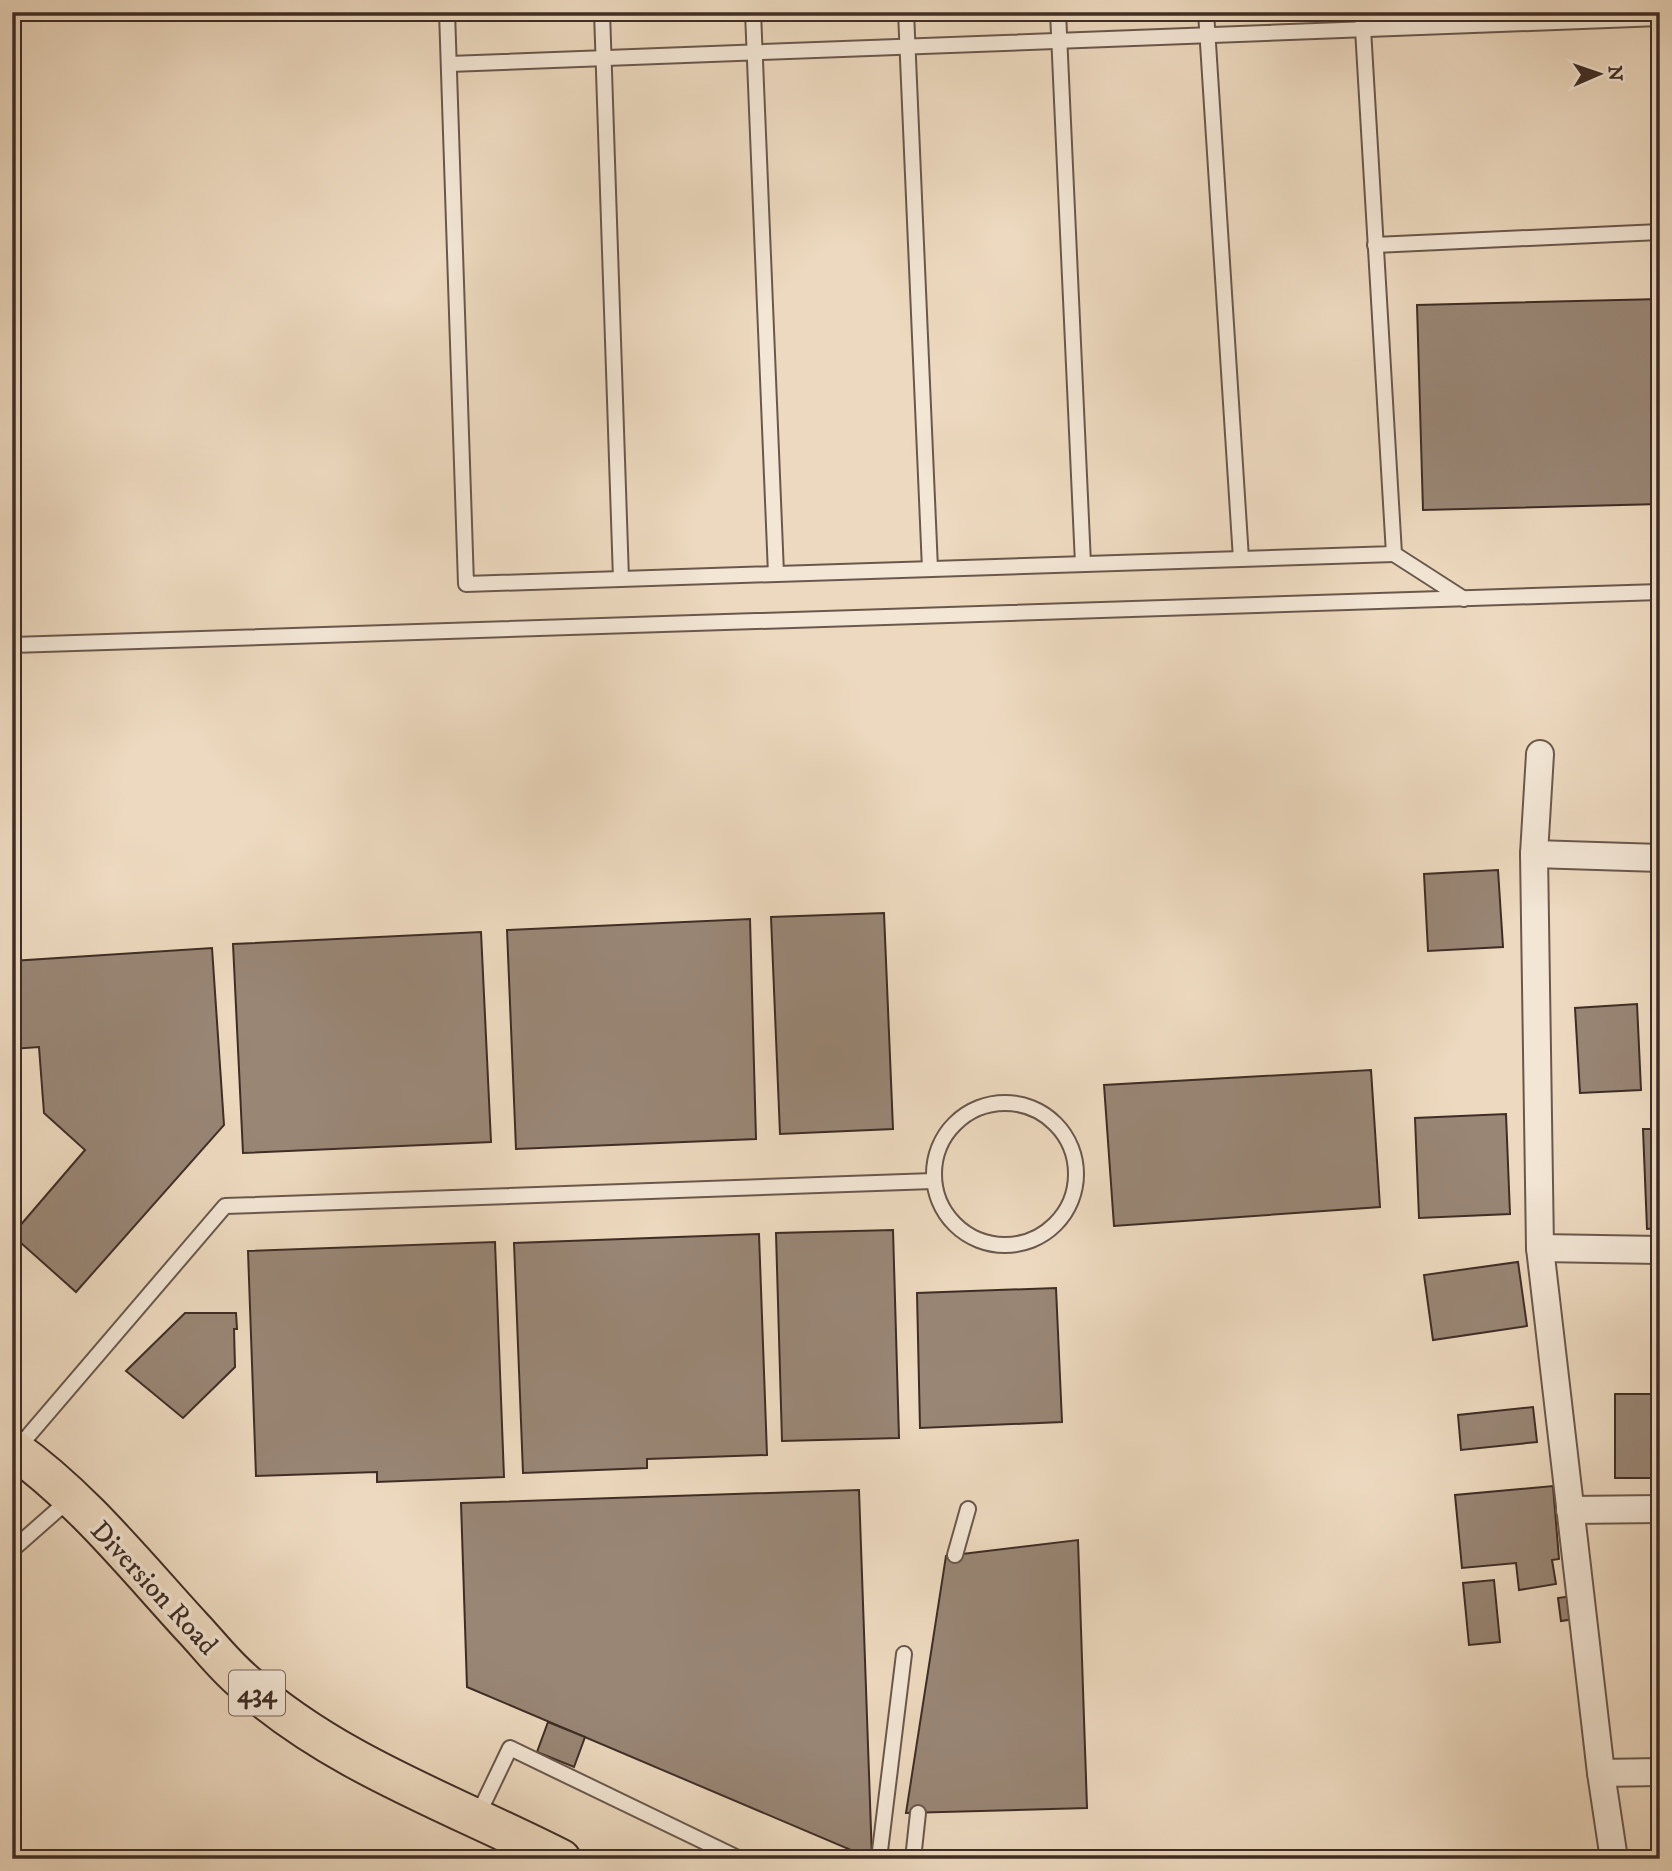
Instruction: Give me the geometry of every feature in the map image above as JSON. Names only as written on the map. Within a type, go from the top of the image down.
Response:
[{"type":"highway","name":"Diversion Road","points":[[14,1449],[72,1497],[241,1680],[280,1713],[374,1769],[561,1859]]},
{"type":"street","points":[[1539,754],[1534,854],[1540,1248],[1601,1773],[1614,1859]]},
{"type":"street","points":[[1534,854],[1660,858]]},
{"type":"street","points":[[1540,1248],[1660,1250]]},
{"type":"street","points":[[1570,1510],[1660,1508]]},
{"type":"street","points":[[1601,1773],[1660,1772]]},
{"type":"lane","points":[[447,12],[466,584],[1394,554],[1464,599]]},
{"type":"lane","points":[[602,12],[621,579]]},
{"type":"lane","points":[[752,12],[776,574]]},
{"type":"lane","points":[[906,12],[930,569]]},
{"type":"lane","points":[[1058,12],[1083,564]]},
{"type":"lane","points":[[1206,12],[1241,559]]},
{"type":"lane","points":[[1362,12],[1394,554]]},
{"type":"lane","points":[[449,64],[1362,28],[1514,18],[1660,18]]},
{"type":"lane","points":[[1376,246],[1660,232]]},
{"type":"lane","points":[[12,645],[1660,592]]},
{"type":"lane","points":[[1006,1102],[1038,1110],[1057,1124],[1073,1151],[1077,1172],[1075,1192],[1066,1213],[1051,1230],[1027,1243],[998,1246],[966,1235],[949,1220],[940,1204],[933,1181],[934,1160],[941,1140],[957,1120],[978,1107],[1006,1102]]},
{"type":"lane","points":[[14,1449],[225,1206],[933,1181]]},
{"type":"lane","points":[[12,1550],[72,1497]]},
{"type":"lane","points":[[955,1555],[968,1508]]},
{"type":"lane","points":[[879,1859],[904,1654]]},
{"type":"lane","points":[[476,1818],[510,1748],[740,1859]]},
{"type":"lane","points":[[913,1859],[918,1813]]},
{"type":"building","points":[[1660,299],[1660,504],[1423,510],[1417,305]]},
{"type":"building","points":[[1498,870],[1503,947],[1428,951],[1424,874]]},
{"type":"building","points":[[884,913],[893,1129],[780,1134],[771,917]]},
{"type":"building","points":[[750,919],[756,1139],[516,1149],[507,930]]},
{"type":"building","points":[[481,932],[491,1142],[243,1153],[233,944]]},
{"type":"building","points":[[212,948],[224,1125],[76,1292],[12,1235],[85,1150],[44,1113],[39,1047],[12,1049],[12,961]]},
{"type":"building","points":[[1637,1004],[1641,1090],[1580,1093],[1575,1008]]},
{"type":"building","points":[[1371,1070],[1380,1207],[1114,1226],[1104,1085]]},
{"type":"building","points":[[1506,1114],[1510,1214],[1419,1218],[1415,1118]]},
{"type":"building","points":[[1643,1129],[1660,1129],[1660,1228],[1647,1229]]},
{"type":"building","points":[[893,1230],[899,1438],[782,1441],[776,1233]]},
{"type":"building","points":[[759,1234],[767,1455],[647,1459],[647,1468],[523,1473],[514,1243]]},
{"type":"building","points":[[495,1242],[504,1477],[377,1482],[377,1472],[256,1476],[248,1251]]},
{"type":"building","points":[[1518,1262],[1527,1326],[1433,1340],[1424,1275]]},
{"type":"building","points":[[1056,1288],[1062,1422],[920,1428],[917,1293]]},
{"type":"building","points":[[185,1313],[236,1313],[237,1329],[234,1329],[235,1367],[183,1418],[126,1371]]},
{"type":"building","points":[[1615,1394],[1660,1394],[1660,1478],[1615,1478]]},
{"type":"building","points":[[1533,1407],[1537,1442],[1461,1450],[1458,1415]]},
{"type":"building","points":[[1553,1486],[1559,1559],[1552,1560],[1556,1584],[1519,1590],[1516,1563],[1462,1568],[1455,1495]]},
{"type":"building","points":[[859,1490],[872,1859],[467,1687],[461,1503]]},
{"type":"building","points":[[1078,1540],[1087,1808],[906,1813],[946,1556]]},
{"type":"building","points":[[1494,1580],[1500,1642],[1469,1645],[1463,1583]]},
{"type":"building","points":[[1579,1595],[1582,1618],[1561,1621],[1558,1598]]},
{"type":"building","points":[[548,1722],[585,1737],[574,1767],[537,1752]]}]
